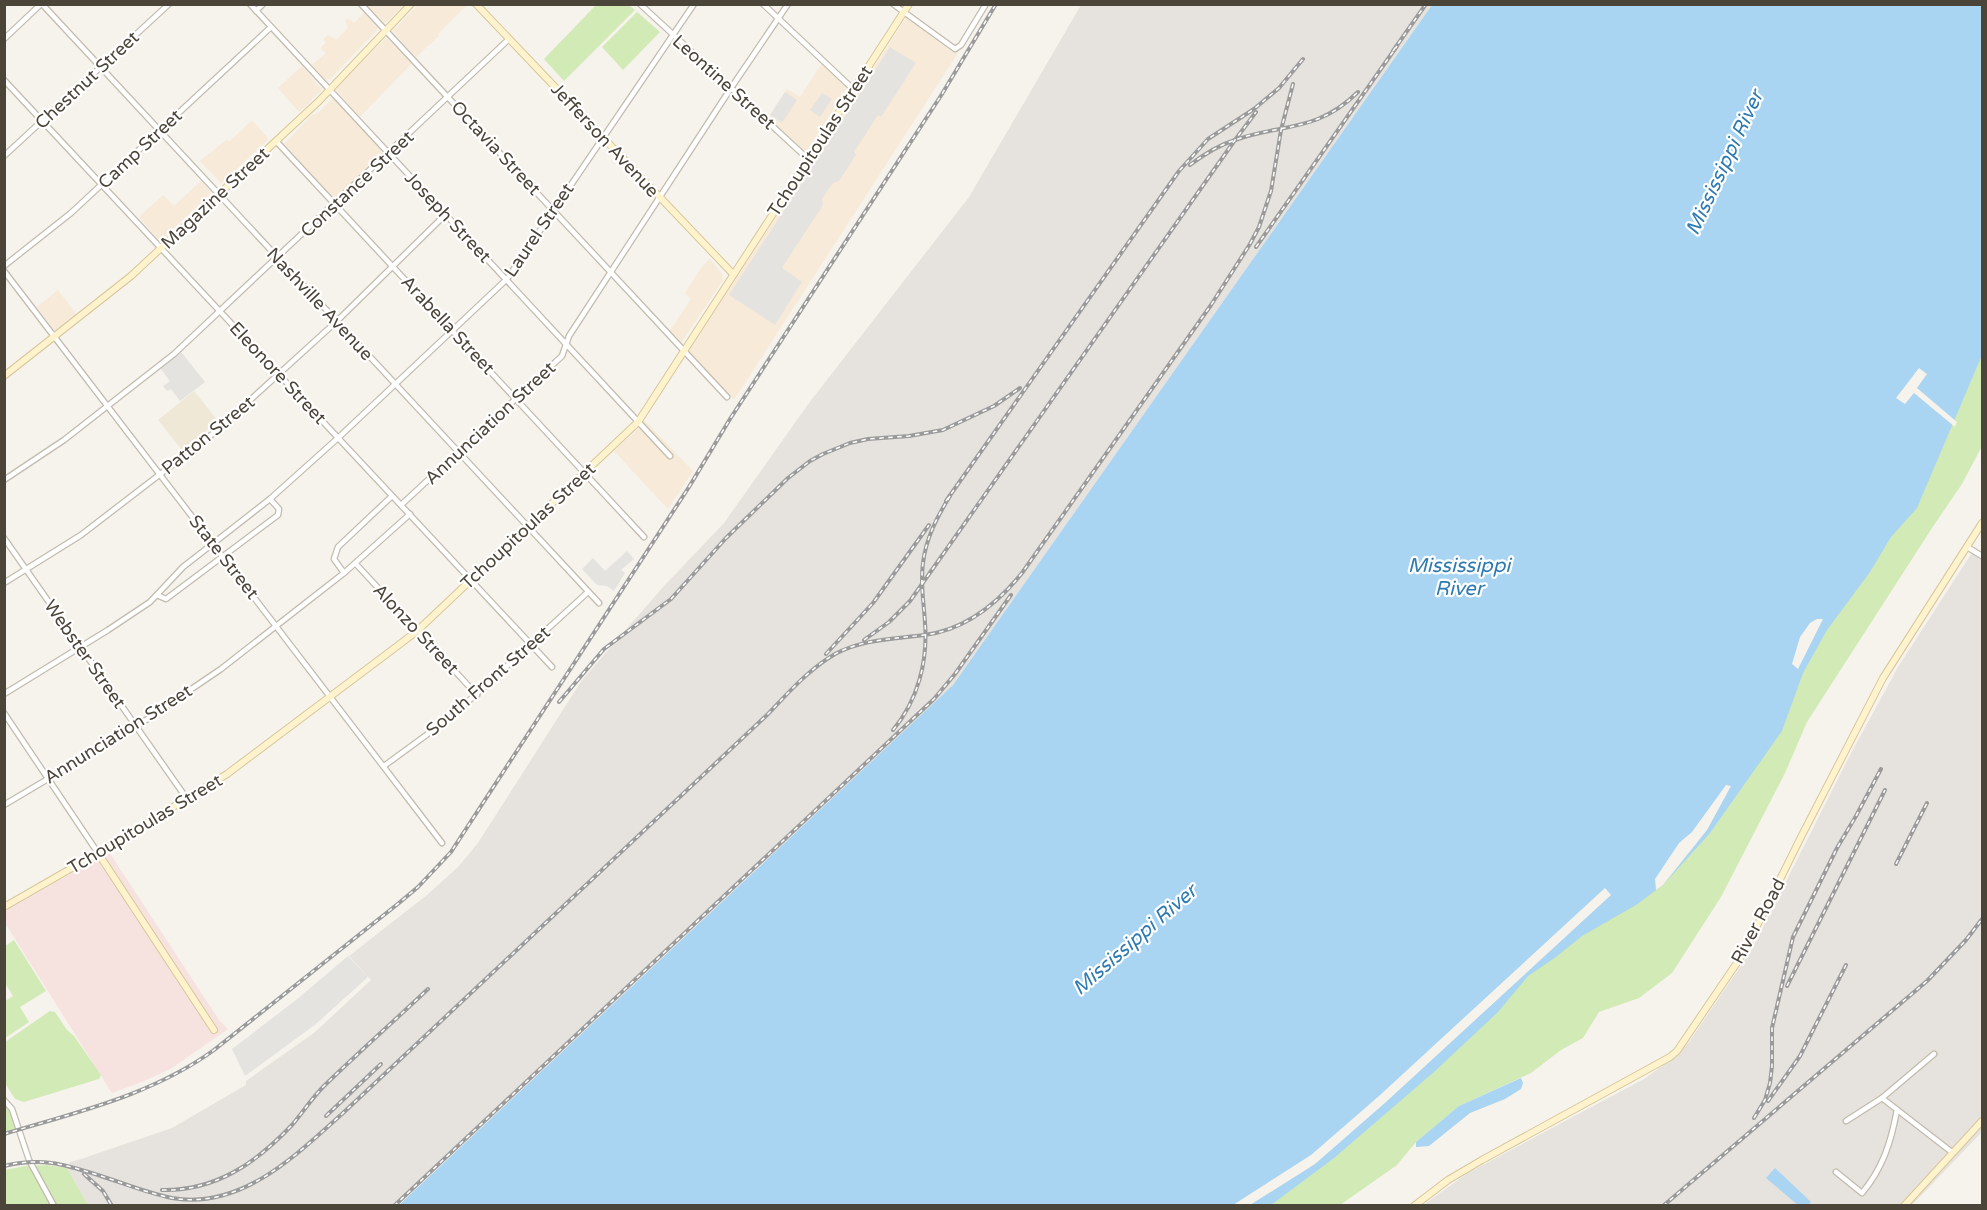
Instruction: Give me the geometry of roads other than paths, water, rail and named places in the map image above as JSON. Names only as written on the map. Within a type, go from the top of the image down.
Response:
[{"type":"street","points":[[4,39],[41,4]]},
{"type":"street","name":"Nashville Avenue","points":[[41,4],[599,603]]},
{"type":"street","name":"Chestnut Street","points":[[4,156],[169,4]]},
{"type":"street","name":"Joseph Street","points":[[250,4],[669,456]]},
{"type":"street","points":[[256,11],[263,4]]},
{"type":"street","name":"Octavia Street","points":[[361,4],[728,397]]},
{"type":"street","name":"Magazine Street","points":[[4,376],[129,278],[162,248],[330,89],[411,4]]},
{"type":"street","name":"Jefferson Avenue","points":[[476,4],[733,274]]},
{"type":"street","name":"Leontine Street","points":[[640,4],[808,159]]},
{"type":"street","name":"Laurel Street","points":[[4,693],[108,630],[157,595],[183,567],[270,499],[338,438],[507,279],[694,4]]},
{"type":"street","points":[[763,4],[853,89]]},
{"type":"street","name":"Annunciation Street","points":[[401,505],[562,356],[569,336],[788,4]]},
{"type":"street","points":[[893,4],[955,49],[961,45],[986,4]]},
{"type":"street","name":"Tchoupitoulas Street","points":[[5,905],[98,853],[227,774],[331,697],[417,631],[638,422],[909,4]]},
{"type":"street","name":"Camp Street","points":[[4,268],[103,184],[271,27]]},
{"type":"street","name":"Constance Street","points":[[4,480],[54,447],[174,354],[449,98],[509,39]]},
{"type":"street","name":"Eleonore Street","points":[[4,80],[552,667]]},
{"type":"street","name":"Arabella Street","points":[[276,141],[644,537]]},
{"type":"street","name":"Patton Street","points":[[4,583],[81,535],[215,432],[337,321],[446,214]]},
{"type":"street","name":"State Street","points":[[4,268],[442,843]]},
{"type":"street","points":[[344,573],[334,559],[338,547],[392,496]]},
{"type":"street","name":"Laurel Street","points":[[157,595],[166,599],[278,515],[279,509],[270,499]]},
{"type":"street","name":"Annunciation Street","points":[[4,805],[136,726],[221,669],[356,564],[410,514]]},
{"type":"street","name":"River Road","points":[[1414,1206],[1448,1180],[1677,1051],[1743,954],[1868,706],[1983,523]]},
{"type":"street","name":"Webster Street","points":[[4,538],[187,799]]},
{"type":"street","points":[[1967,546],[1983,556]]},
{"type":"street","name":"Alonzo Street","points":[[356,564],[477,694]]},
{"type":"street","name":"South Front Street","points":[[384,766],[451,717],[588,592]]},
{"type":"street","points":[[4,713],[214,1030]]},
{"type":"street","points":[[1846,1121],[1882,1098],[1934,1054]]},
{"type":"street","points":[[1882,1098],[1953,1153]]},
{"type":"street","points":[[4,1100],[12,1108],[29,1160],[54,1206]]},
{"type":"street","points":[[1836,1172],[1863,1193],[1875,1178],[1885,1159],[1897,1110]]},
{"type":"street","points":[[1904,1206],[1983,1121]]},
{"type":"water","name":"Mississippi River","points":[[1432,5],[1982,5],[1982,355],[1917,508],[1891,537],[1870,572],[1827,630],[1803,673],[1782,731],[1710,833],[1663,885],[1636,905],[1582,936],[1528,976],[1498,1012],[1434,1072],[1334,1158],[1271,1205],[398,1206],[953,685]]},
{"type":"water","points":[[1521,1078],[1523,1083],[1521,1089],[1505,1099],[1470,1113],[1429,1146],[1416,1147],[1416,1142],[1459,1106]]},
{"type":"water","points":[[1775,1168],[1811,1202],[1808,1205],[1798,1205],[1766,1178]]},
{"type":"railway","points":[[4,1134],[113,1101],[140,1091],[190,1066],[214,1050],[399,903],[418,887],[451,852],[942,94],[996,4]]},
{"type":"railway","points":[[1393,51],[1426,4]]},
{"type":"railway","points":[[1256,247],[1397,46]]},
{"type":"railway","points":[[946,501],[1179,171],[1208,139],[1254,109],[1279,88],[1303,59]]},
{"type":"railway","points":[[4,1166],[29,1162],[63,1165],[172,1198],[197,1200],[221,1196],[244,1188],[286,1162],[342,1114],[816,667],[835,654],[856,645],[924,635],[953,628],[991,605],[1022,573],[1211,305],[1250,244],[1259,227],[1271,191],[1281,130],[1293,84]]},
{"type":"railway","points":[[1190,165],[1229,142],[1313,121],[1343,105],[1358,92]]},
{"type":"railway","points":[[864,640],[889,622],[910,601],[1256,112]]},
{"type":"railway","points":[[559,702],[604,649],[671,599],[726,538],[788,478],[810,461],[850,443],[943,430],[994,406],[1020,388]]},
{"type":"railway","points":[[893,730],[909,706],[920,680],[926,637],[922,578],[924,554],[933,528],[950,496]]},
{"type":"railway","points":[[826,654],[873,603],[929,525]]},
{"type":"railway","points":[[394,1206],[934,699],[955,674],[1011,595]]},
{"type":"railway","points":[[1754,1118],[1765,1100],[1770,1083],[1772,1028],[1793,937],[1837,848],[1881,769]]},
{"type":"railway","points":[[1787,986],[1885,790]]},
{"type":"railway","points":[[1896,864],[1927,803]]},
{"type":"railway","points":[[1663,1206],[1927,981],[1966,940],[1982,919]]},
{"type":"railway","points":[[1768,1101],[1800,1056],[1846,965]]},
{"type":"railway","points":[[162,1190],[200,1186],[249,1163],[278,1139],[315,1095],[428,989]]},
{"type":"railway","points":[[326,1116],[381,1064]]},
{"type":"railway","points":[[84,1174],[103,1191],[112,1206]]}]
